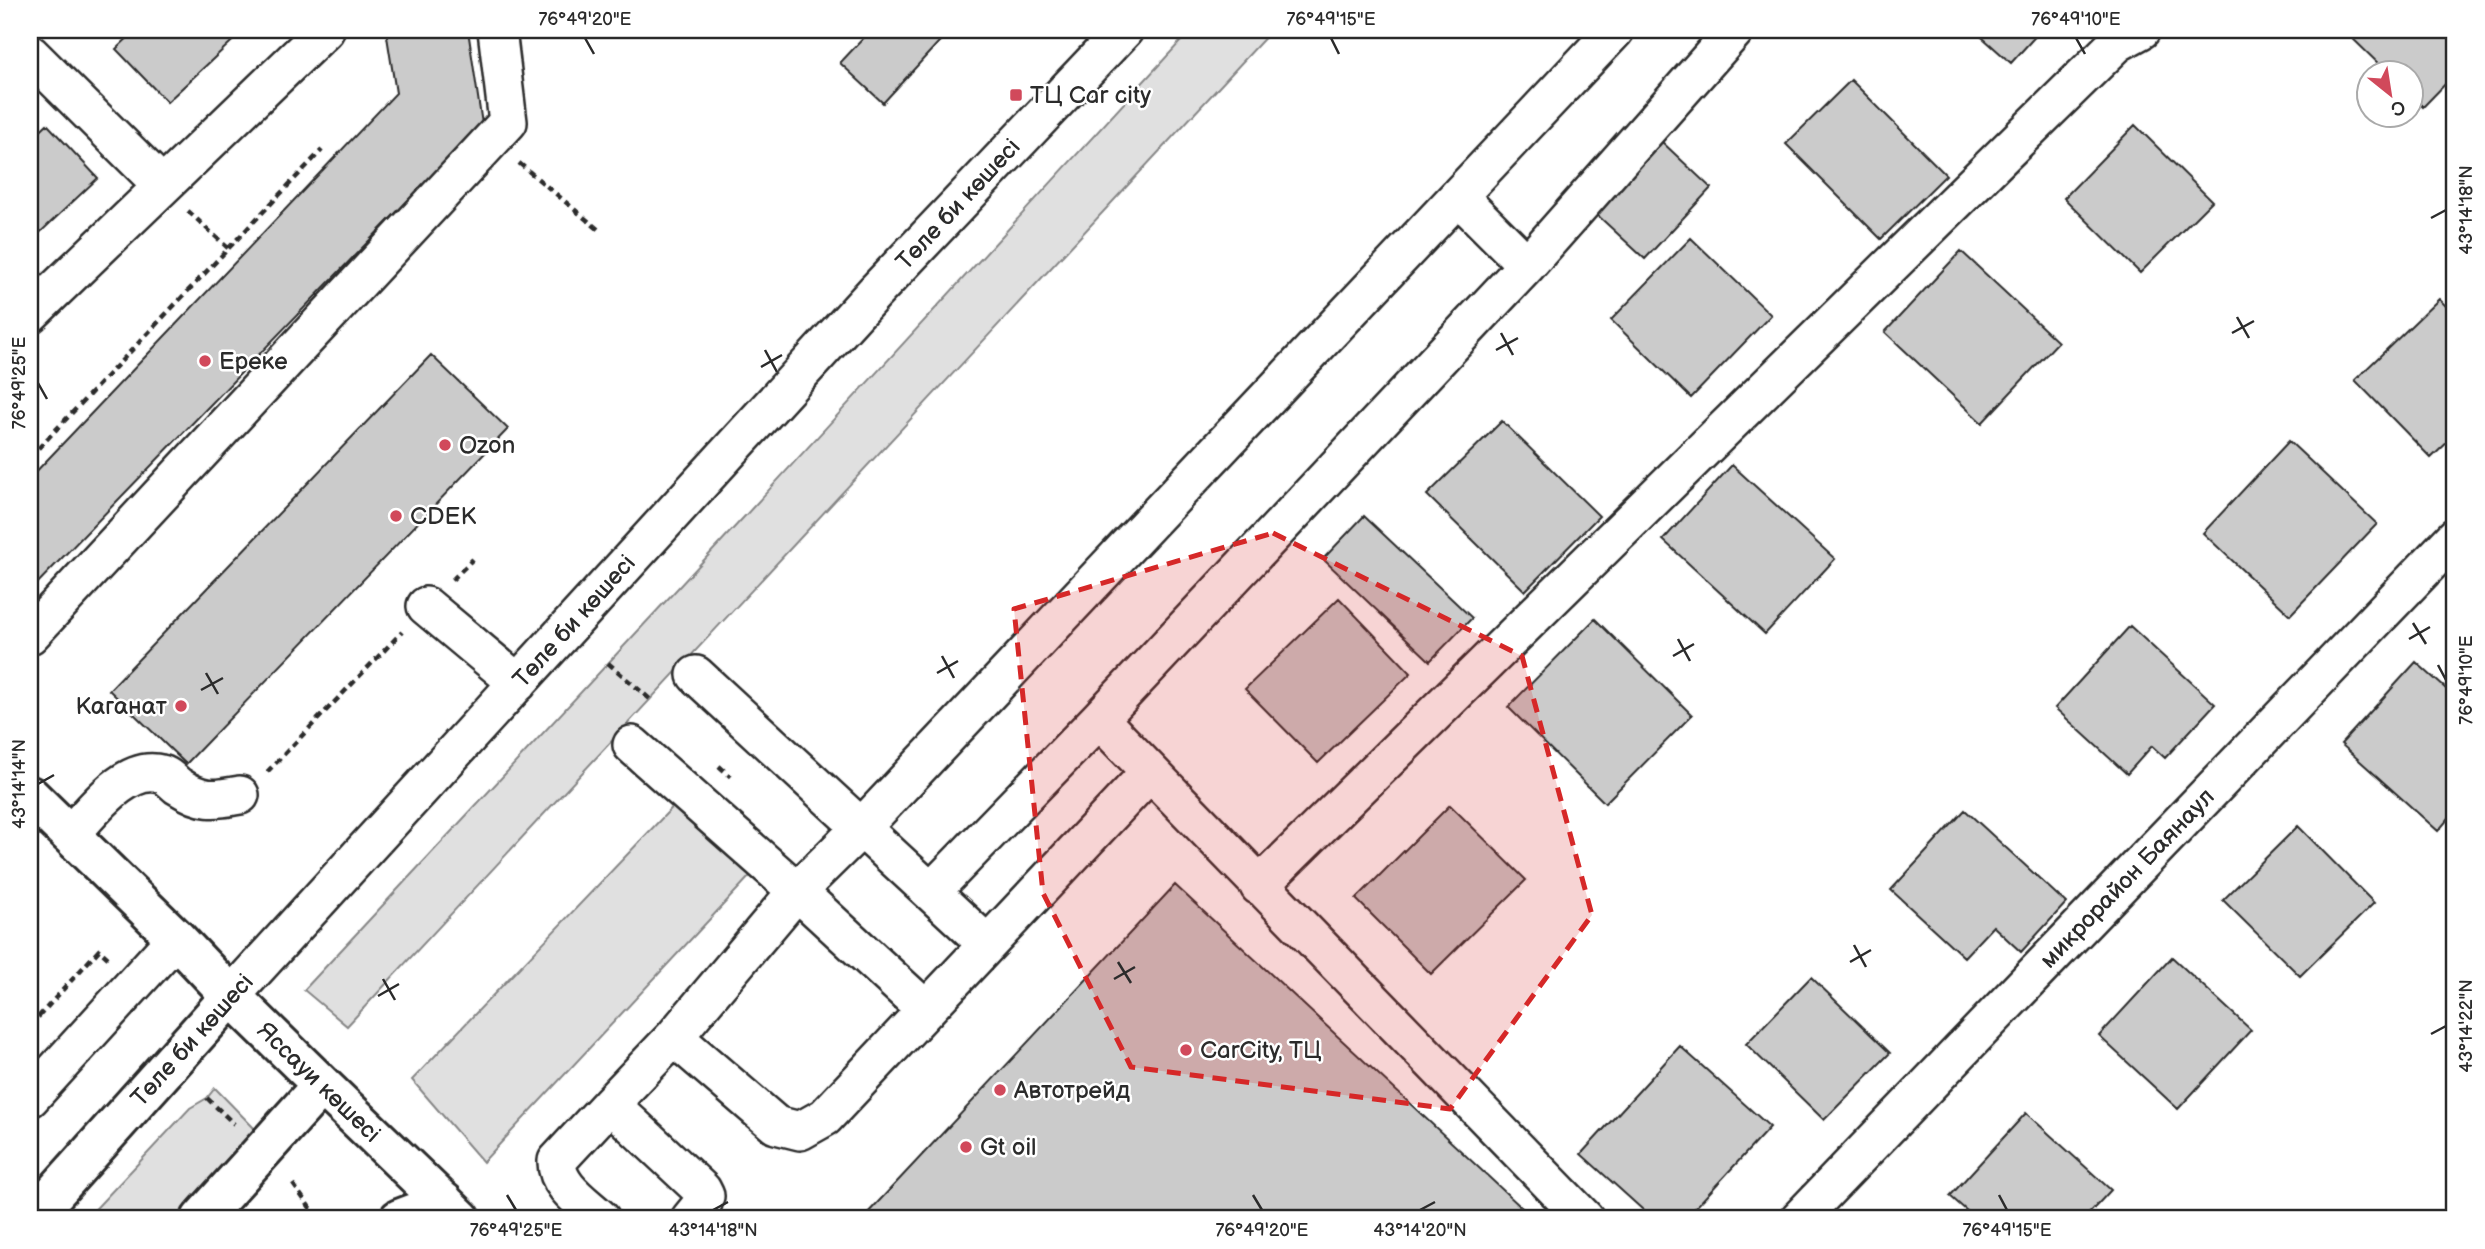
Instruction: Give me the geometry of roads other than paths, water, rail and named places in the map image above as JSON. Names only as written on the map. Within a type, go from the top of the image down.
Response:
[{"type":"main road","name":"Яссауи көшесі","points":[[30,796],[452,1211]]},
{"type":"main road","name":"Төле би көшесі","points":[[31,1219],[231,996]]},
{"type":"main road","points":[[201,1219],[322,1085]]},
{"type":"main road","points":[[399,1219],[452,1211]]},
{"type":"street","points":[[30,314],[325,30]]},
{"type":"street","points":[[30,635],[508,122],[497,30]]},
{"type":"street","name":"Төле би көшесі","points":[[231,996],[874,292],[1124,30]]},
{"type":"street","points":[[601,1219],[565,1185],[557,1172],[557,1161],[674,1037],[797,891],[862,827],[1615,30]]},
{"type":"street","points":[[931,892],[1099,719],[1527,265],[1735,30]]},
{"type":"street","points":[[1259,886],[2117,43],[2141,30]]},
{"type":"street","points":[[30,54],[163,186]]},
{"type":"street","points":[[1458,196],[1527,265]]},
{"type":"street","name":"микрорайон Баянаул","points":[[1799,1219],[2455,537]]},
{"type":"street","points":[[426,606],[518,683]]},
{"type":"street","points":[[696,675],[987,944]]},
{"type":"street","points":[[1099,719],[1585,1219]]},
{"type":"street","points":[[632,745],[926,1010]]},
{"type":"street","points":[[674,1037],[776,1125],[800,1131],[825,1117],[1150,772]]},
{"type":"street","points":[[70,835],[117,786],[140,773],[162,774],[180,787],[209,801],[240,794]]},
{"type":"street","points":[[30,1098],[176,938]]},
{"type":"street","points":[[610,1104],[702,1190],[705,1196],[703,1203],[690,1219]]},
{"type":"place","name":"ТЦ Car city","points":[[1016,95]]},
{"type":"place","name":"Ереке","points":[[205,361]]},
{"type":"place","name":"Ozon","points":[[445,445]]},
{"type":"place","name":"CDEK","points":[[396,516]]},
{"type":"place","name":"Каганат","points":[[181,706]]},
{"type":"place","name":"CarCity, ТЦ","points":[[1186,1050]]},
{"type":"place","name":"Автотрейд","points":[[1000,1090]]},
{"type":"place","name":"Gt oil","points":[[966,1147]]}]
